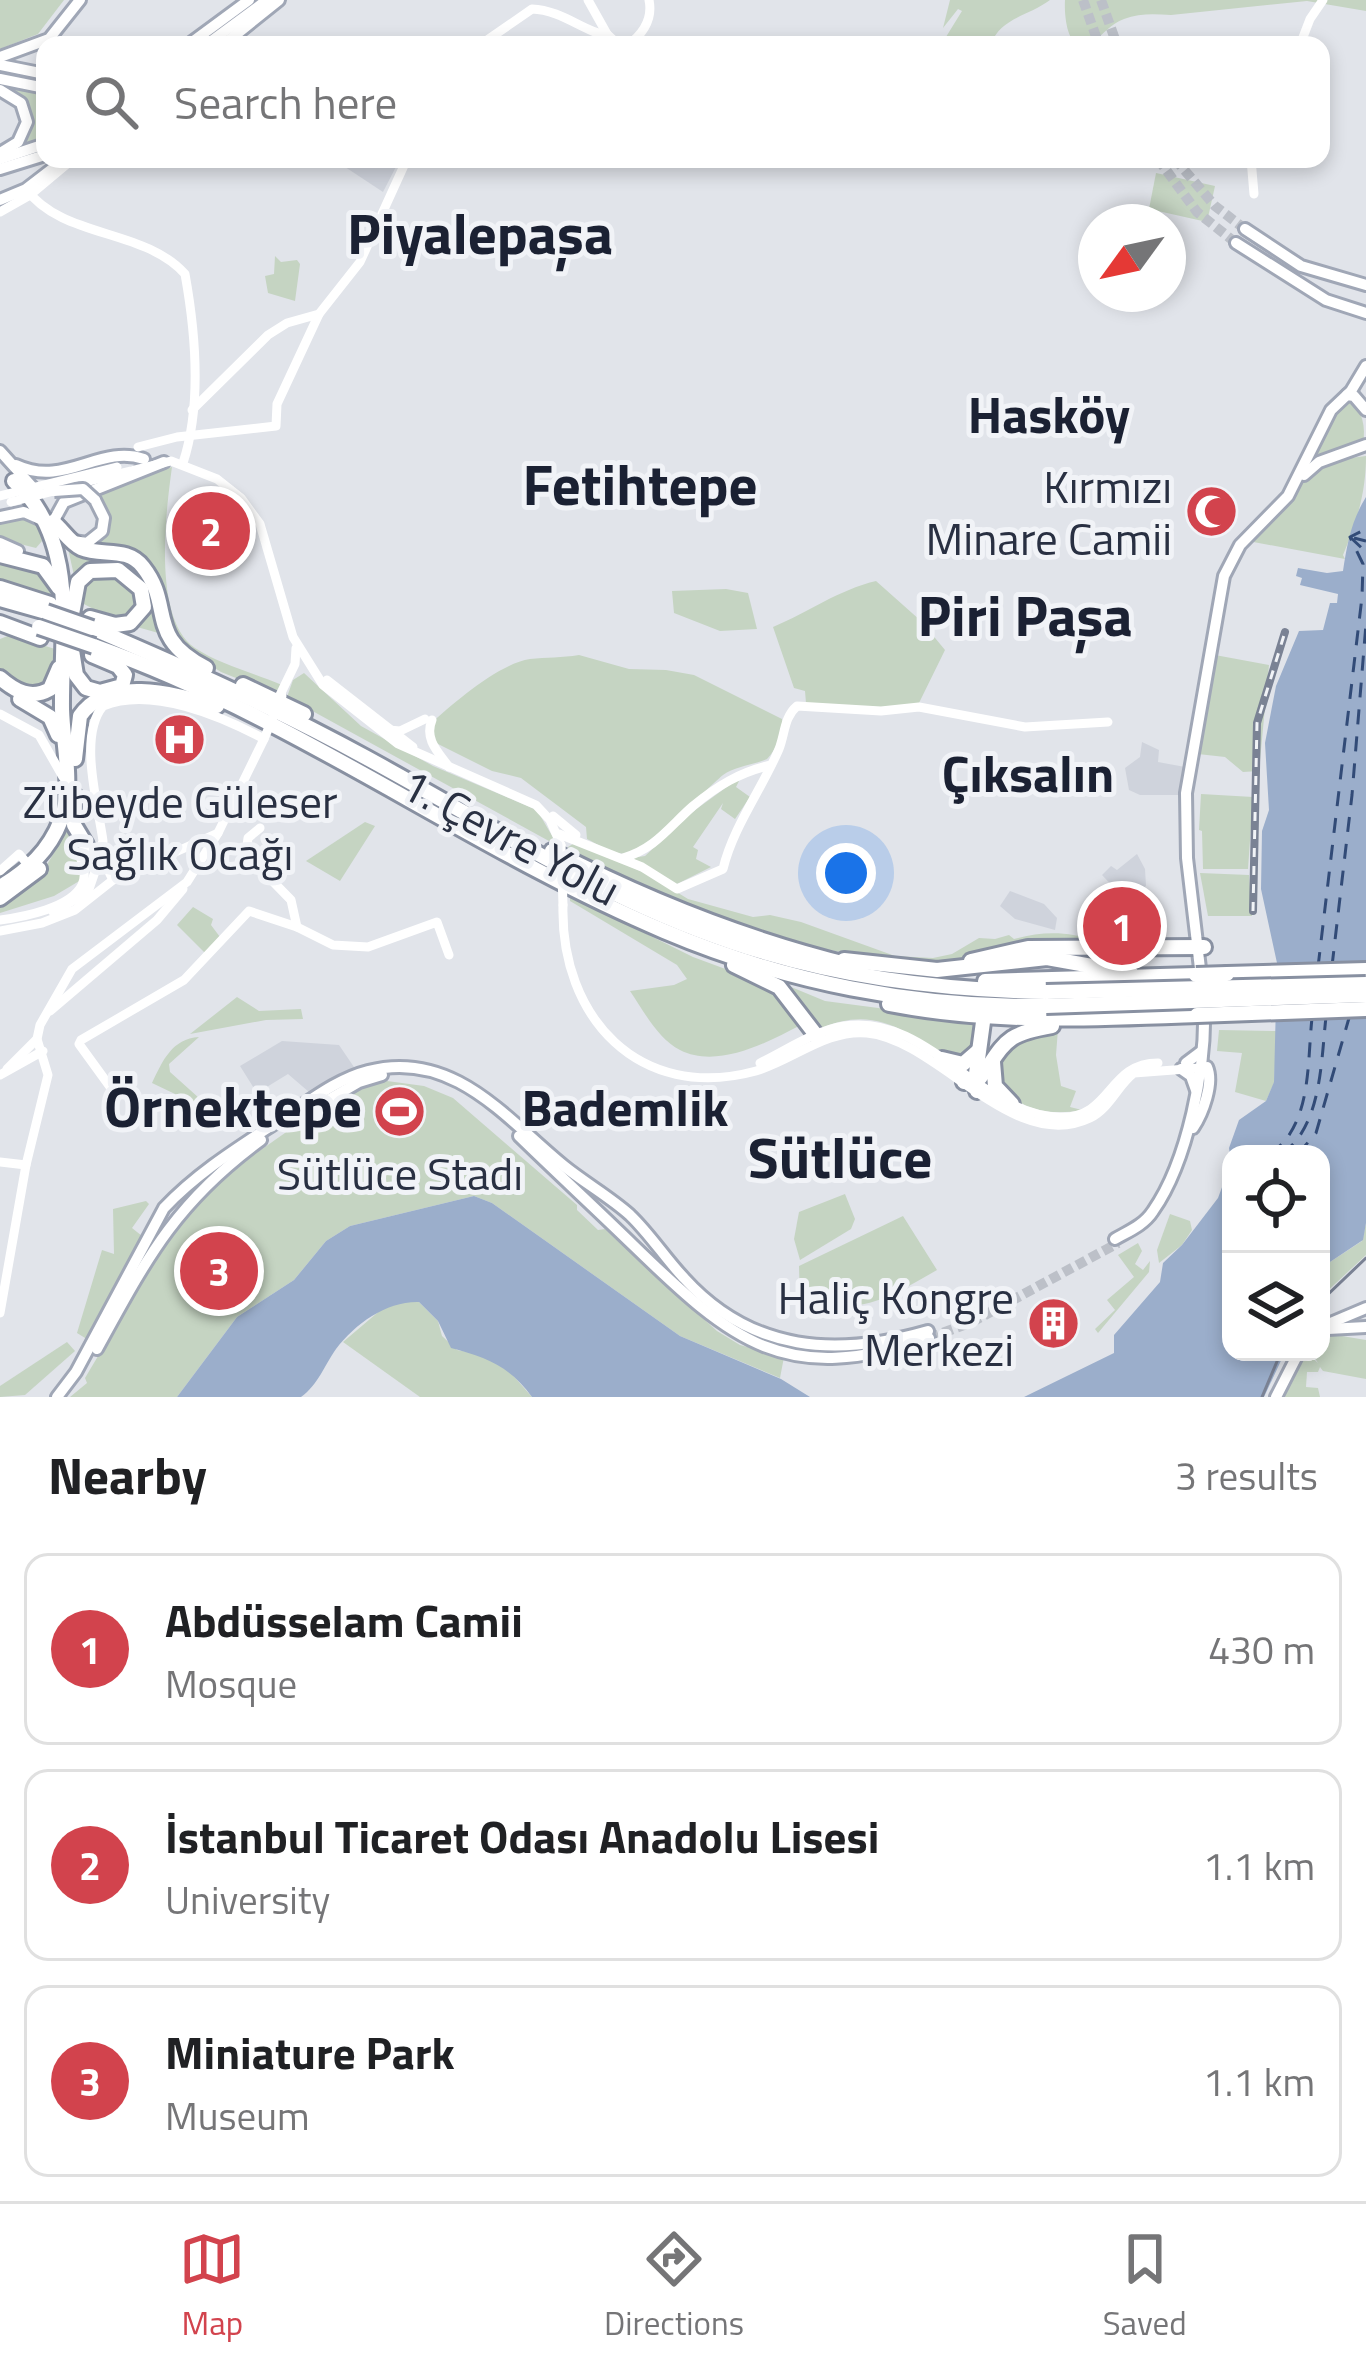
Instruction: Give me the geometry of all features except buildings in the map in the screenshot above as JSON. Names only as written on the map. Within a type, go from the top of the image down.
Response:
[{"type":"highway","points":[[7,473],[69,539],[87,550],[122,553],[139,562],[151,580],[171,641],[188,658],[216,673]]},
{"type":"highway","points":[[46,492],[69,614]]},
{"type":"highway","points":[[0,549],[40,550],[49,521]]},
{"type":"highway","points":[[0,549],[47,569],[69,614]]},
{"type":"highway","points":[[0,884],[47,847],[66,802],[66,658],[69,614],[78,582],[90,571],[118,570],[137,584],[144,602],[136,620],[120,625],[91,623]]},
{"type":"highway","points":[[0,593],[32,598],[44,620],[0,634]]},
{"type":"highway","name":"1. Çevre Yolu","points":[[0,593],[93,651],[228,703],[652,926],[764,966],[898,997],[1046,1005]]},
{"type":"highway","name":"1. Çevre Yolu","points":[[0,619],[91,623],[283,713],[614,894],[732,942],[829,969],[1046,1005]]},
{"type":"highway","points":[[91,623],[284,703],[389,762],[413,783]]},
{"type":"highway","points":[[66,658],[86,688],[100,692],[122,686],[125,675],[120,668],[93,651]]},
{"type":"highway","points":[[93,651],[416,801]]},
{"type":"highway","points":[[0,682],[23,693],[41,694],[54,684],[66,658]]},
{"type":"highway","points":[[57,749],[66,658]]},
{"type":"highway","points":[[66,658],[75,759]]},
{"type":"highway","points":[[0,682],[53,721],[63,777],[59,809],[22,868]]},
{"type":"highway","points":[[99,860],[74,826],[80,716],[99,699],[156,692],[217,706]]},
{"type":"highway","points":[[434,795],[453,798],[675,910],[763,942],[833,960],[1111,1021],[1366,1009]]},
{"type":"highway","points":[[0,898],[28,880],[53,852],[75,796]]},
{"type":"highway","points":[[482,838],[604,911],[779,987],[804,1021],[823,1036]]},
{"type":"highway","points":[[930,969],[1028,949],[1200,944]]},
{"type":"highway","points":[[1111,948],[1200,944],[1210,953],[1209,986]]},
{"type":"highway","points":[[833,960],[930,969],[1023,959],[1056,962]]},
{"type":"highway","points":[[1009,976],[1028,966],[1056,962],[1122,972],[1196,975],[1366,970]]},
{"type":"highway","points":[[734,965],[922,1010],[1366,995]]},
{"type":"highway","points":[[972,1085],[995,1051],[1046,1005],[1196,975]]},
{"type":"highway","points":[[1046,1005],[1366,984]]},
{"type":"highway","points":[[800,1043],[806,1032],[804,1021]]},
{"type":"highway","points":[[972,1085],[982,1022]]},
{"type":"highway","points":[[942,1059],[963,1064],[978,1051]]},
{"type":"highway","points":[[995,1051],[994,1085],[1012,1104]]},
{"type":"main road","points":[[53,36],[77,0]]},
{"type":"main road","points":[[46,36],[77,0]]},
{"type":"main road","points":[[208,36],[249,0]]},
{"type":"main road","points":[[209,36],[267,0]]},
{"type":"main road","points":[[235,36],[279,0]]},
{"type":"main road","points":[[587,0],[607,34]]},
{"type":"main road","points":[[639,36],[652,13],[649,0]]},
{"type":"main road","points":[[1303,36],[1323,0]]},
{"type":"main road","points":[[493,36],[532,9],[555,11],[596,34],[607,34]]},
{"type":"main road","points":[[0,65],[36,42]]},
{"type":"main road","points":[[0,65],[36,48]]},
{"type":"main road","points":[[0,65],[36,73]]},
{"type":"main road","points":[[0,65],[36,83]]},
{"type":"main road","points":[[0,90],[21,103],[27,122],[18,142],[0,156]]},
{"type":"main road","points":[[0,156],[36,146]]},
{"type":"main road","points":[[0,169],[36,158]]},
{"type":"main road","points":[[0,212],[58,168]]},
{"type":"main road","points":[[7,473],[40,475],[141,453],[186,436],[276,426],[278,404],[319,314],[360,262],[403,168]]},
{"type":"main road","points":[[1252,168],[1254,194]]},
{"type":"main road","points":[[0,200],[28,192]]},
{"type":"main road","points":[[0,517],[25,512],[49,521],[64,502],[177,459],[192,413],[185,274],[167,258],[66,218],[28,192]]},
{"type":"main road","points":[[1245,229],[1301,266],[1366,285]]},
{"type":"main road","points":[[1236,243],[1326,300],[1366,313]]},
{"type":"main road","points":[[192,413],[250,352],[287,323],[319,314]]},
{"type":"main road","points":[[1209,986],[1203,1062],[1175,1164],[1144,1222],[1116,1241],[1143,1230],[1158,1215],[1201,1116],[1210,1079],[1203,1062],[1200,944],[1187,847],[1186,794],[1224,576],[1240,544],[1288,496],[1331,410],[1366,366]]},
{"type":"main road","points":[[1347,395],[1366,410]]},
{"type":"main road","points":[[1271,513],[1287,502],[1313,466],[1366,445]]},
{"type":"main road","points":[[0,451],[7,473],[46,492],[83,489],[95,500],[104,518],[101,535],[87,543],[69,539]]},
{"type":"main road","points":[[3,502],[120,469],[141,453],[177,459],[224,483],[259,516],[305,665],[347,708],[422,757],[529,795],[553,816],[567,838],[565,946],[575,990],[620,1046],[650,1062],[707,1078],[742,1074],[844,1026],[874,1026],[903,1035],[972,1085],[1052,1117],[1078,1115],[1096,1107],[1130,1068],[1148,1063],[1184,1066]]},
{"type":"main road","points":[[3,502],[120,469],[177,459]]},
{"type":"main road","points":[[0,460],[46,492]]},
{"type":"main road","points":[[259,516],[305,665],[388,730],[449,767]]},
{"type":"main road","points":[[54,1002],[187,882],[218,833],[281,696],[305,665]]},
{"type":"main road","points":[[0,926],[54,912],[82,898],[90,888],[99,860],[100,821],[90,767],[97,713],[109,703],[176,705],[264,739]]},
{"type":"main road","points":[[489,782],[536,805],[567,838],[630,859],[677,889],[723,869],[790,712],[802,705],[880,711],[919,707],[1024,727],[1108,722]]},
{"type":"main road","points":[[1,712],[57,749]]},
{"type":"main road","points":[[388,730],[428,720],[431,742],[449,767]]},
{"type":"main road","points":[[630,859],[656,843],[713,790],[771,765]]},
{"type":"main road","points":[[757,768],[766,777]]},
{"type":"main road","points":[[260,828],[248,838],[246,854],[291,901],[297,927]]},
{"type":"main road","points":[[82,866],[218,833]]},
{"type":"main road","points":[[0,871],[20,854],[22,868]]},
{"type":"main road","points":[[0,926],[72,896],[82,884],[80,856],[99,860]]},
{"type":"main road","points":[[0,926],[42,923],[75,910],[99,860]]},
{"type":"main road","points":[[4,1072],[37,1039],[72,969],[170,901]]},
{"type":"main road","points":[[116,1095],[89,1063],[81,1040],[184,980],[249,911],[333,945],[368,947],[437,922],[449,955]]},
{"type":"main road","points":[[650,1062],[725,1072],[751,1067],[823,1036],[860,1032],[883,1036],[1031,1120],[1074,1123],[1102,1110],[1134,1073],[1203,1062]]},
{"type":"main road","points":[[0,1313],[26,1165],[48,1075],[37,1039]]},
{"type":"main road","points":[[4,1072],[43,1051]]},
{"type":"main road","points":[[1184,1066],[1196,1090]]},
{"type":"main road","points":[[61,1397],[152,1241],[162,1211],[197,1176],[325,1091],[367,1071],[404,1069],[464,1086],[632,1216],[681,1276],[719,1310],[747,1326],[795,1344],[836,1349],[928,1335],[898,1348],[838,1358],[780,1352],[730,1332],[703,1312],[464,1086]]},
{"type":"main road","points":[[152,1241],[243,1149]]},
{"type":"main road","points":[[0,1162],[26,1165]]},
{"type":"main road","points":[[162,1211],[172,1209],[178,1214]]},
{"type":"main road","points":[[617,1229],[620,1217],[632,1216]]},
{"type":"main road","points":[[644,1256],[655,1254],[656,1244]]},
{"type":"main road","points":[[1330,1326],[1366,1308]]},
{"type":"main road","points":[[1330,1330],[1366,1332]]},
{"type":"main road","points":[[1273,1397],[1291,1361]]},
{"type":"shaded area","points":[[347,168],[395,168],[383,192]]},
{"type":"shaded area","points":[[1142,742],[1159,750],[1158,762],[1185,767],[1181,795],[1140,795],[1129,790],[1125,768],[1140,757]]},
{"type":"shaded area","points":[[1137,854],[1145,869],[1146,886],[1124,898],[1102,875]]},
{"type":"shaded area","points":[[1010,891],[1044,904],[1057,918],[1055,930],[1015,919],[1000,906]]},
{"type":"shaded area","points":[[282,1041],[339,1045],[356,1070],[309,1092],[288,1074],[257,1093],[240,1066]]},
{"type":"green space","points":[[0,0],[64,0],[38,34],[0,49]]},
{"type":"green space","points":[[950,0],[1050,0],[1008,23],[995,36],[947,36],[962,11],[958,9],[943,28]]},
{"type":"green space","points":[[1065,0],[1366,0],[1366,11],[1307,1],[1141,15],[1119,21],[1100,36],[1070,36]]},
{"type":"green space","points":[[0,82],[36,89],[36,143],[16,149],[29,131],[29,112],[20,97],[0,87]]},
{"type":"green space","points":[[1156,173],[1215,186],[1207,222],[1186,217],[1186,204],[1150,204]]},
{"type":"green space","points":[[275,256],[281,262],[297,260],[300,264],[295,301],[268,293],[265,276],[274,274]]},
{"type":"green space","points":[[1351,398],[1362,419],[1363,444],[1324,458],[1312,451],[1340,405]]},
{"type":"green space","points":[[1366,456],[1362,494],[1345,559],[1248,541],[1296,494],[1309,472],[1327,461]]},
{"type":"green space","points":[[172,467],[165,563],[172,614],[181,634],[204,654],[282,685],[278,695],[221,672],[177,644],[133,551],[94,545],[103,536],[97,495]]},
{"type":"green space","points":[[23,515],[37,520],[42,541],[36,548],[0,539],[0,519]]},
{"type":"green space","points":[[67,544],[111,554],[135,567],[149,591],[162,634],[137,627],[147,603],[128,571],[75,580]]},
{"type":"green space","points":[[0,557],[44,574],[57,601],[0,581]]},
{"type":"green space","points":[[114,573],[138,591],[136,615],[113,619],[80,602],[81,585],[89,576]]},
{"type":"green space","points":[[876,581],[945,650],[918,705],[892,709],[806,703],[805,691],[794,688],[773,627]]},
{"type":"green space","points":[[672,591],[748,593],[757,629],[720,631],[674,613]]},
{"type":"green space","points":[[10,635],[55,649],[49,683],[28,690],[0,674],[0,639]]},
{"type":"green space","points":[[579,655],[629,669],[694,675],[782,719],[776,746],[767,759],[723,775],[649,841],[625,854],[587,839],[586,827],[521,778],[492,771],[434,742],[430,724],[491,676],[530,659]]},
{"type":"green space","points":[[1215,655],[1269,665],[1259,771],[1243,772],[1225,757],[1198,754]]},
{"type":"green space","points":[[304,673],[361,726],[433,766],[537,810],[558,846],[287,697],[293,680]]},
{"type":"green space","points":[[735,781],[750,797],[735,819],[721,809],[723,803],[693,847],[698,850],[696,859],[711,867],[675,885],[632,858],[645,856]]},
{"type":"green space","points":[[1201,794],[1253,797],[1248,869],[1203,869]]},
{"type":"green space","points":[[365,822],[375,826],[340,881],[306,861]]},
{"type":"green space","points":[[71,824],[83,841],[78,852],[81,880],[54,896],[0,913],[0,903],[45,868]]},
{"type":"green space","points":[[576,842],[649,875],[688,899],[753,917],[770,915],[801,922],[895,956],[933,958],[952,954],[979,938],[1009,935],[1014,939],[1065,934],[1096,941],[1013,947],[922,966],[777,941],[668,901],[570,853],[568,847]]},
{"type":"green space","points":[[1200,873],[1249,875],[1252,916],[1208,916]]},
{"type":"green space","points":[[570,896],[693,957],[766,984],[789,1004],[799,1026],[725,1055],[710,1057],[680,1050],[658,1032],[630,991],[687,979],[677,965],[570,901]]},
{"type":"green space","points":[[193,907],[213,919],[211,925],[220,937],[206,954],[177,925]]},
{"type":"green space","points":[[779,982],[825,1001],[977,1021],[972,1055],[950,1061],[903,1031],[872,1020],[817,1030]]},
{"type":"green space","points":[[237,997],[259,1011],[301,1009],[303,1019],[266,1020],[190,1034]]},
{"type":"green space","points":[[1058,1029],[1061,1086],[1076,1091],[1070,1107],[1082,1110],[1030,1107],[1009,1094],[993,1072],[1006,1044]]},
{"type":"green space","points":[[1219,1030],[1277,1031],[1274,1083],[1266,1101],[1235,1092],[1242,1053],[1217,1051]]},
{"type":"green space","points":[[199,1037],[169,1064],[170,1072],[199,1098],[184,1108],[175,1094],[152,1083],[175,1046]]},
{"type":"green space","points":[[387,1081],[424,1086],[453,1098],[717,1331],[740,1345],[784,1357],[780,1378],[680,1336],[492,1203],[474,1196],[350,1226],[326,1241],[294,1280],[237,1317],[177,1397],[70,1397],[87,1383],[85,1378],[179,1220],[218,1180],[329,1102],[363,1085]]},
{"type":"green space","points":[[845,1194],[855,1219],[851,1229],[800,1260],[794,1239],[799,1212]]},
{"type":"green space","points":[[149,1204],[132,1228],[142,1236],[90,1341],[77,1333],[102,1250],[114,1254],[113,1209]]},
{"type":"green space","points":[[1170,1214],[1190,1221],[1192,1230],[1159,1263],[1157,1250]]},
{"type":"green space","points":[[903,1216],[937,1270],[872,1302],[840,1306],[800,1302],[799,1266]]},
{"type":"green space","points":[[1366,1223],[1366,1255],[1330,1289],[1330,1262],[1362,1241]]},
{"type":"green space","points":[[1138,1243],[1142,1251],[1135,1264],[1143,1270],[1150,1261],[1149,1272],[1098,1333],[1095,1329],[1115,1310],[1107,1300],[1134,1277],[1118,1255]]},
{"type":"green space","points":[[398,1301],[419,1302],[457,1350],[485,1355],[511,1373],[532,1397],[420,1397],[343,1342]]},
{"type":"green space","points":[[1330,1334],[1366,1340],[1366,1379],[1320,1367],[1318,1372],[1307,1372],[1306,1387],[1318,1388],[1320,1397],[1284,1397],[1302,1361],[1330,1361]]},
{"type":"green space","points":[[67,1342],[75,1351],[25,1395],[0,1397],[0,1386]]},
{"type":"water","points":[[1366,497],[1366,1223],[1363,1240],[1330,1262],[1330,1145],[1230,1145],[1239,1120],[1266,1101],[1274,1082],[1277,963],[1261,889],[1262,831],[1269,810],[1265,743],[1276,686],[1299,631],[1323,630],[1330,603],[1337,603],[1338,594],[1300,585],[1302,578],[1296,576],[1298,568],[1343,571],[1353,524]]},
{"type":"water","points":[[1222,1187],[1222,1361],[1281,1361],[1264,1397],[1024,1397],[1114,1353],[1114,1335],[1160,1282],[1163,1263]]},
{"type":"water","points":[[474,1196],[492,1203],[680,1336],[781,1379],[810,1397],[532,1397],[496,1364],[451,1348],[438,1321],[419,1302],[395,1305],[363,1322],[336,1349],[301,1397],[177,1397],[237,1317],[294,1280],[326,1241],[350,1226]]},
{"type":"ferry route","points":[[1318,967],[1362,597],[1363,564],[1350,537],[1366,529]]},
{"type":"ferry route","points":[[1350,537],[1366,552]]},
{"type":"ferry route","points":[[1354,538],[1366,541]]},
{"type":"ferry route","points":[[1332,966],[1366,624]]},
{"type":"ferry route","points":[[1292,1145],[1312,1110],[1326,1017]]},
{"type":"ferry route","points":[[1280,1145],[1294,1127],[1305,1093],[1312,1018]]},
{"type":"ferry route","points":[[1306,1145],[1316,1133],[1349,1018]]},
{"type":"tunnel","points":[[1083,0],[1096,36]]},
{"type":"tunnel","points":[[1101,0],[1114,36]]},
{"type":"tunnel","points":[[1165,168],[1197,212],[1236,243]]},
{"type":"tunnel","points":[[1183,168],[1215,206],[1245,229]]},
{"type":"tunnel","points":[[929,1338],[972,1322],[1118,1243]]},
{"type":"tram line","points":[[1330,1292],[1366,1258]]},
{"type":"tram line","points":[[1262,1397],[1277,1361]]},
{"type":"railway","points":[[1253,911],[1257,723],[1285,632]]},
{"type":"place","name":"Kırmızı Minare Camii","points":[[1211,512]]},
{"type":"place","name":"İstanbul Ticaret Odası Anadolu Lisesi","points":[[211,531]]},
{"type":"place","name":"Zübeyde Güleser Sağlık Ocağı","points":[[180,740]]},
{"type":"place","name":"Abdüsselam Camii","points":[[1122,926]]},
{"type":"place","name":"Sütlüce Stadı","points":[[400,1112]]},
{"type":"place","name":"Miniature Park","points":[[219,1271]]},
{"type":"place","name":"Haliç Kongre Merkezi","points":[[1053,1323]]},
{"type":"district","name":"Piyalepaşa","points":[[480,232]]},
{"type":"district","name":"Hasköy","points":[[1049,414]]},
{"type":"district","name":"Fetihtepe","points":[[640,483]]},
{"type":"district","name":"Piri Paşa","points":[[1025,614]]},
{"type":"district","name":"Çıksalın","points":[[1028,773]]},
{"type":"district","name":"Örnektepe","points":[[233,1105]]},
{"type":"district","name":"Bademlik","points":[[625,1107]]},
{"type":"district","name":"Sütlüce","points":[[840,1156]]}]
